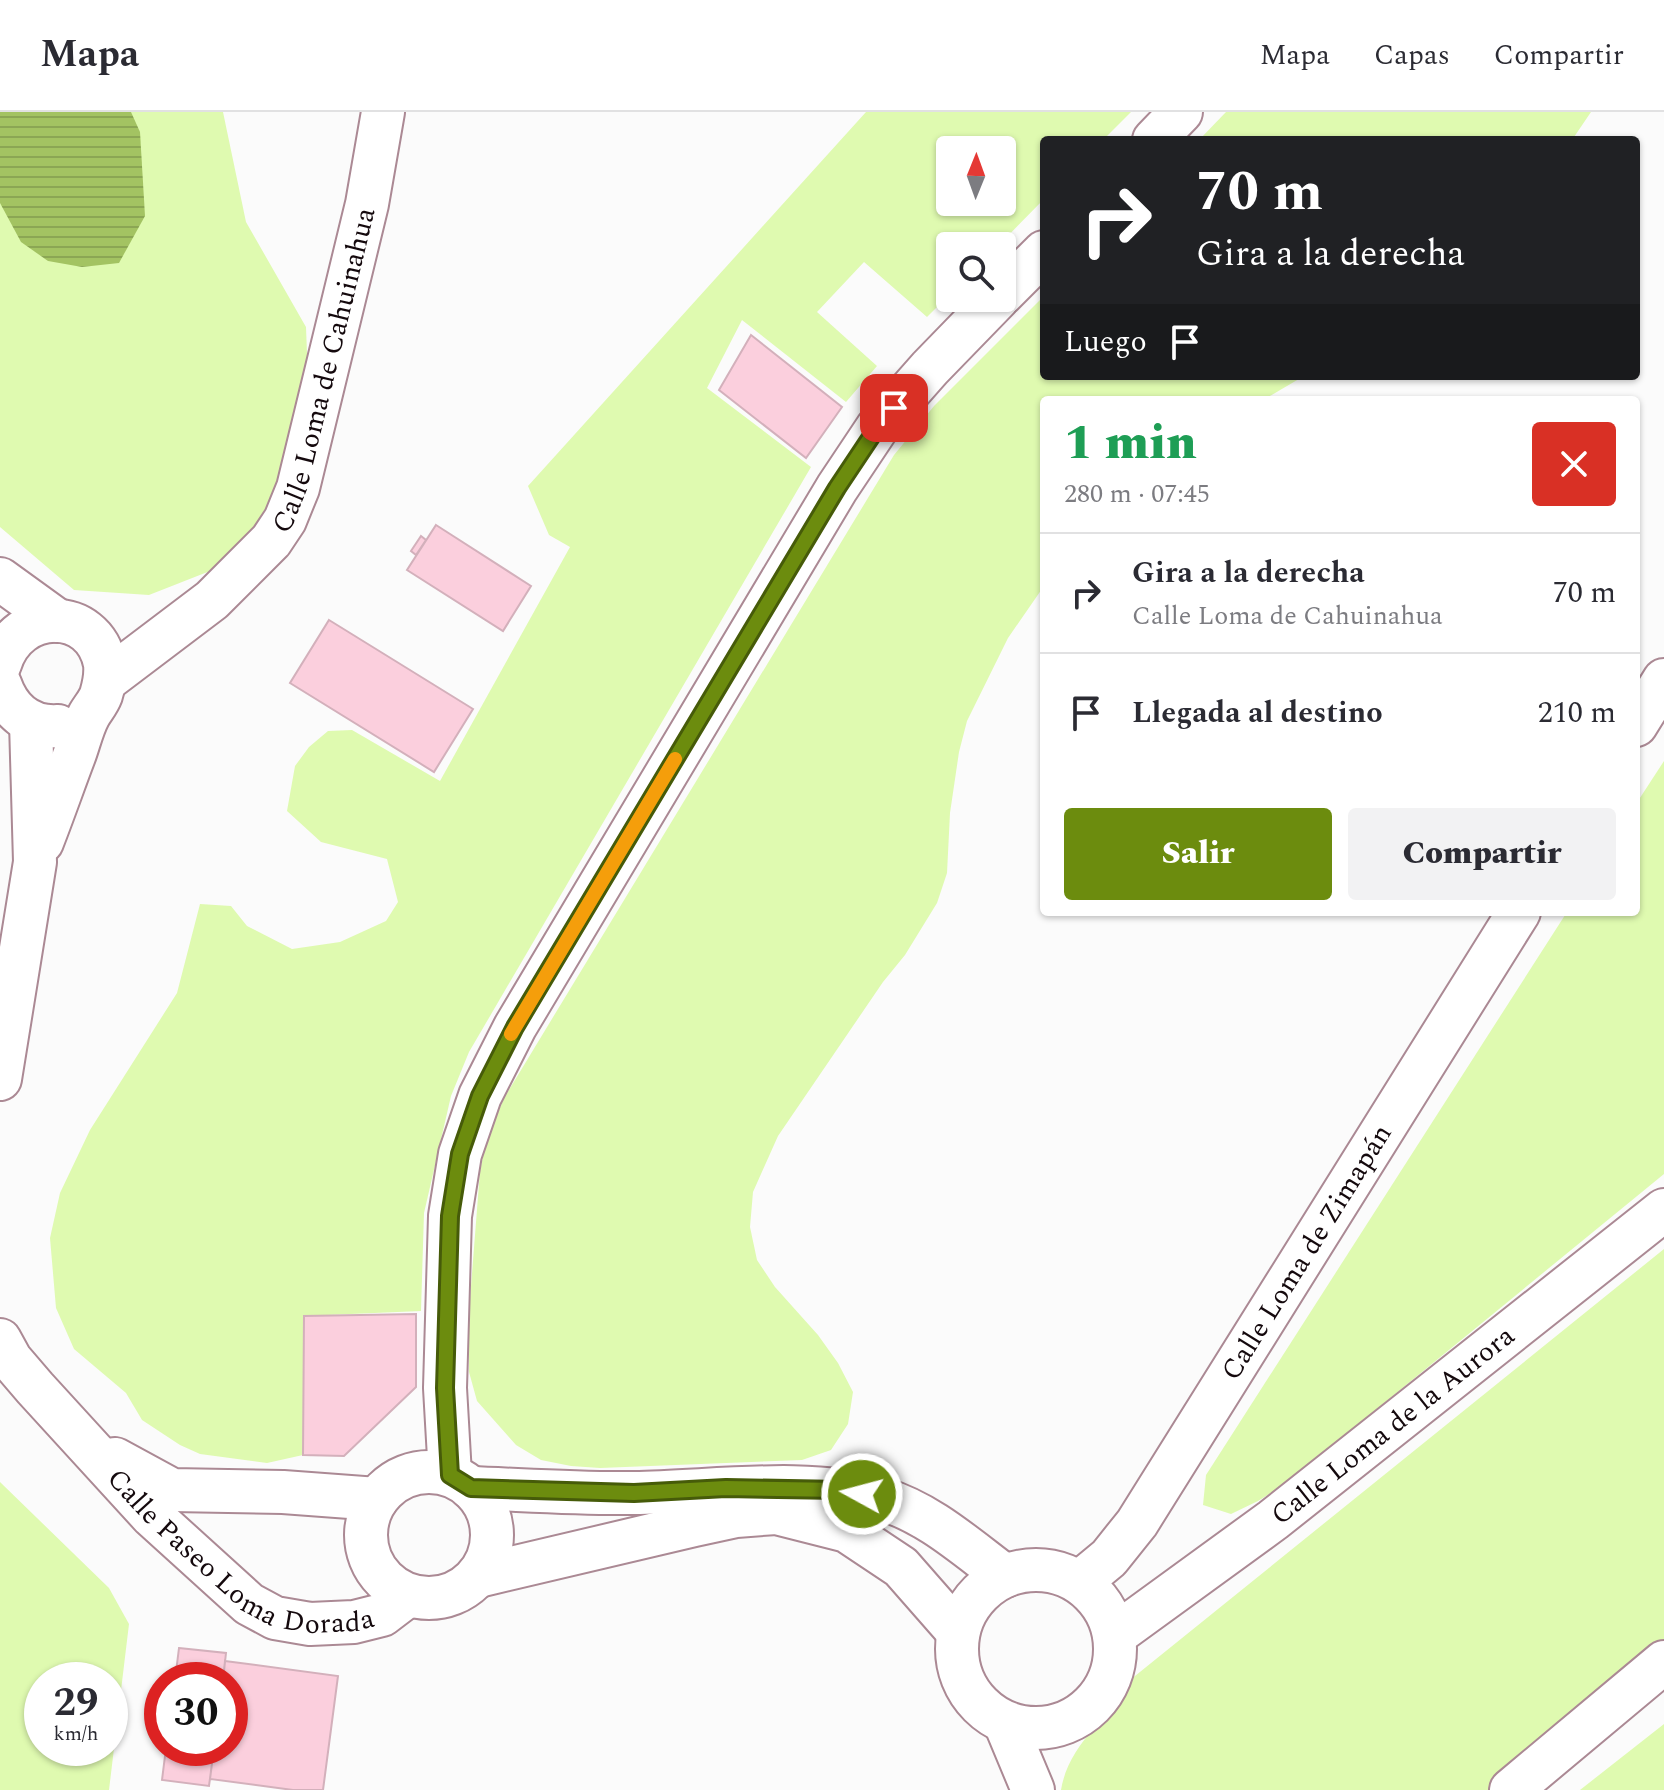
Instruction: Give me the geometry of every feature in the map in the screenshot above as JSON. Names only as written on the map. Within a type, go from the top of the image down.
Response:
[{"type":"street","name":"Calle Loma de Cahuinahua","points":[[97,698],[212,600],[271,541],[285,520],[298,488],[367,204],[383,112]]},
{"type":"street","points":[[1158,136],[1181,112]]},
{"type":"street","points":[[1016,280],[1040,256]]},
{"type":"street","points":[[478,1576],[490,1555],[492,1531],[486,1507],[460,1482],[445,1388],[450,1216],[460,1154],[480,1096],[515,1027],[837,488],[877,428],[984,312]]},
{"type":"street","points":[[0,579],[75,629],[100,651],[105,665],[97,698],[35,862],[0,1079]]},
{"type":"street","name":"Calle Loma de Cahuinahua","points":[[75,629],[212,600]]},
{"type":"street","points":[[35,862],[7,692],[4,651],[26,627],[42,621],[75,629]]},
{"type":"street","points":[[1640,719],[1664,680]]},
{"type":"street","points":[[7,692],[53,727],[97,698]]},
{"type":"street","name":"Calle Loma de Zimapán","points":[[1080,1582],[1109,1558],[1137,1523],[1516,916]]},
{"type":"street","name":"Calle Loma de la Aurora","points":[[1115,1635],[1273,1520],[1664,1210]]},
{"type":"street","name":"Calle Paseo Loma Dorada","points":[[0,1340],[27,1379],[152,1516],[249,1604],[275,1618],[310,1624],[354,1622],[382,1615],[407,1596]]},
{"type":"street","name":"Calle Paseo Loma Dorada","points":[[86,1443],[172,1490],[283,1492],[377,1499],[367,1524],[367,1550],[379,1575],[407,1596],[427,1599],[455,1593],[478,1576],[736,1516],[776,1513],[847,1531],[901,1567],[958,1632]]},
{"type":"street","points":[[377,1499],[397,1481],[423,1472],[460,1482],[634,1493],[726,1488],[841,1490],[883,1499],[924,1516],[1005,1576]]},
{"type":"street","points":[[1030,1569],[1056,1572],[1080,1582],[1104,1605],[1115,1635],[1116,1663],[1106,1690],[1087,1711],[1062,1725],[1033,1729],[1005,1723],[982,1708],[965,1686],[956,1659],[958,1632],[967,1609],[983,1589],[1005,1576],[1030,1569]]},
{"type":"street","points":[[1511,1790],[1664,1662]]},
{"type":"street","points":[[1005,1723],[1033,1790]]},
{"type":"shaded area","points":[[0,112],[223,112],[246,222],[306,327],[309,406],[285,499],[238,560],[149,595],[74,590],[0,527]]},
{"type":"shaded area","points":[[0,112],[131,112],[140,132],[145,216],[119,263],[82,267],[48,261],[21,242],[0,203]]},
{"type":"shaded area","points":[[866,112],[1131,112],[1107,136],[1040,136],[1040,203],[1012,232],[936,232],[936,308],[927,317],[864,262],[817,312],[877,366],[846,402],[742,320],[707,388],[811,467],[469,1052],[451,1096],[424,1213],[421,1311],[304,1316],[303,1455],[267,1463],[200,1454],[142,1420],[126,1393],[74,1349],[56,1308],[50,1238],[60,1193],[90,1130],[177,993],[200,904],[231,906],[247,926],[292,949],[340,942],[386,921],[398,902],[387,859],[321,842],[287,811],[295,766],[309,747],[328,731],[352,730],[440,781],[570,547],[549,535],[528,486]]},
{"type":"shaded area","points":[[1226,112],[1591,112],[1575,136],[1203,136]]},
{"type":"shaded area","points":[[1040,300],[1040,380],[1297,380],[1270,396],[1040,396],[1040,592],[1008,638],[967,721],[950,813],[947,873],[937,903],[905,955],[883,982],[778,1136],[753,1192],[750,1227],[757,1260],[775,1287],[818,1335],[853,1392],[848,1424],[831,1450],[802,1460],[600,1468],[541,1460],[516,1445],[477,1401],[469,1372],[469,1312],[480,1171],[486,1141],[504,1098],[894,455],[934,406]]},
{"type":"shaded area","points":[[1664,761],[1664,1174],[1285,1484],[1231,1514],[1203,1505],[1206,1475],[1564,916],[1640,916],[1640,798]]},
{"type":"shaded area","points":[[1664,1249],[1664,1648],[1496,1790],[1061,1790],[1072,1758],[1130,1680]]},
{"type":"shaded area","points":[[0,1482],[109,1588],[129,1624],[124,1662],[24,1662],[24,1766],[112,1766],[109,1790],[0,1790]]},
{"type":"shaded area","points":[[1664,1724],[1664,1790],[1580,1790]]},
{"type":"building","points":[[751,335],[842,407],[806,458],[719,390]]},
{"type":"building","points":[[436,525],[531,586],[503,631],[407,570]]},
{"type":"building","points":[[421,536],[426,540],[416,555],[411,551]]},
{"type":"building","points":[[329,620],[473,709],[434,772],[290,683]]},
{"type":"building","points":[[416,1314],[416,1387],[344,1456],[303,1455],[304,1316]]},
{"type":"building","points":[[179,1648],[226,1653],[225,1662],[177,1662]]},
{"type":"building","points":[[248,1664],[338,1676],[323,1790],[293,1790],[210,1779],[212,1766],[248,1766]]},
{"type":"building","points":[[164,1766],[212,1766],[209,1786],[162,1780]]},
{"type":"slow traffic","points":[[511,1034],[675,759]]},
{"type":"route","points":[[862,1494],[841,1490],[726,1488],[634,1493],[471,1488],[450,1475],[445,1388],[450,1216],[460,1154],[480,1096],[515,1027],[837,488],[894,408]]}]
